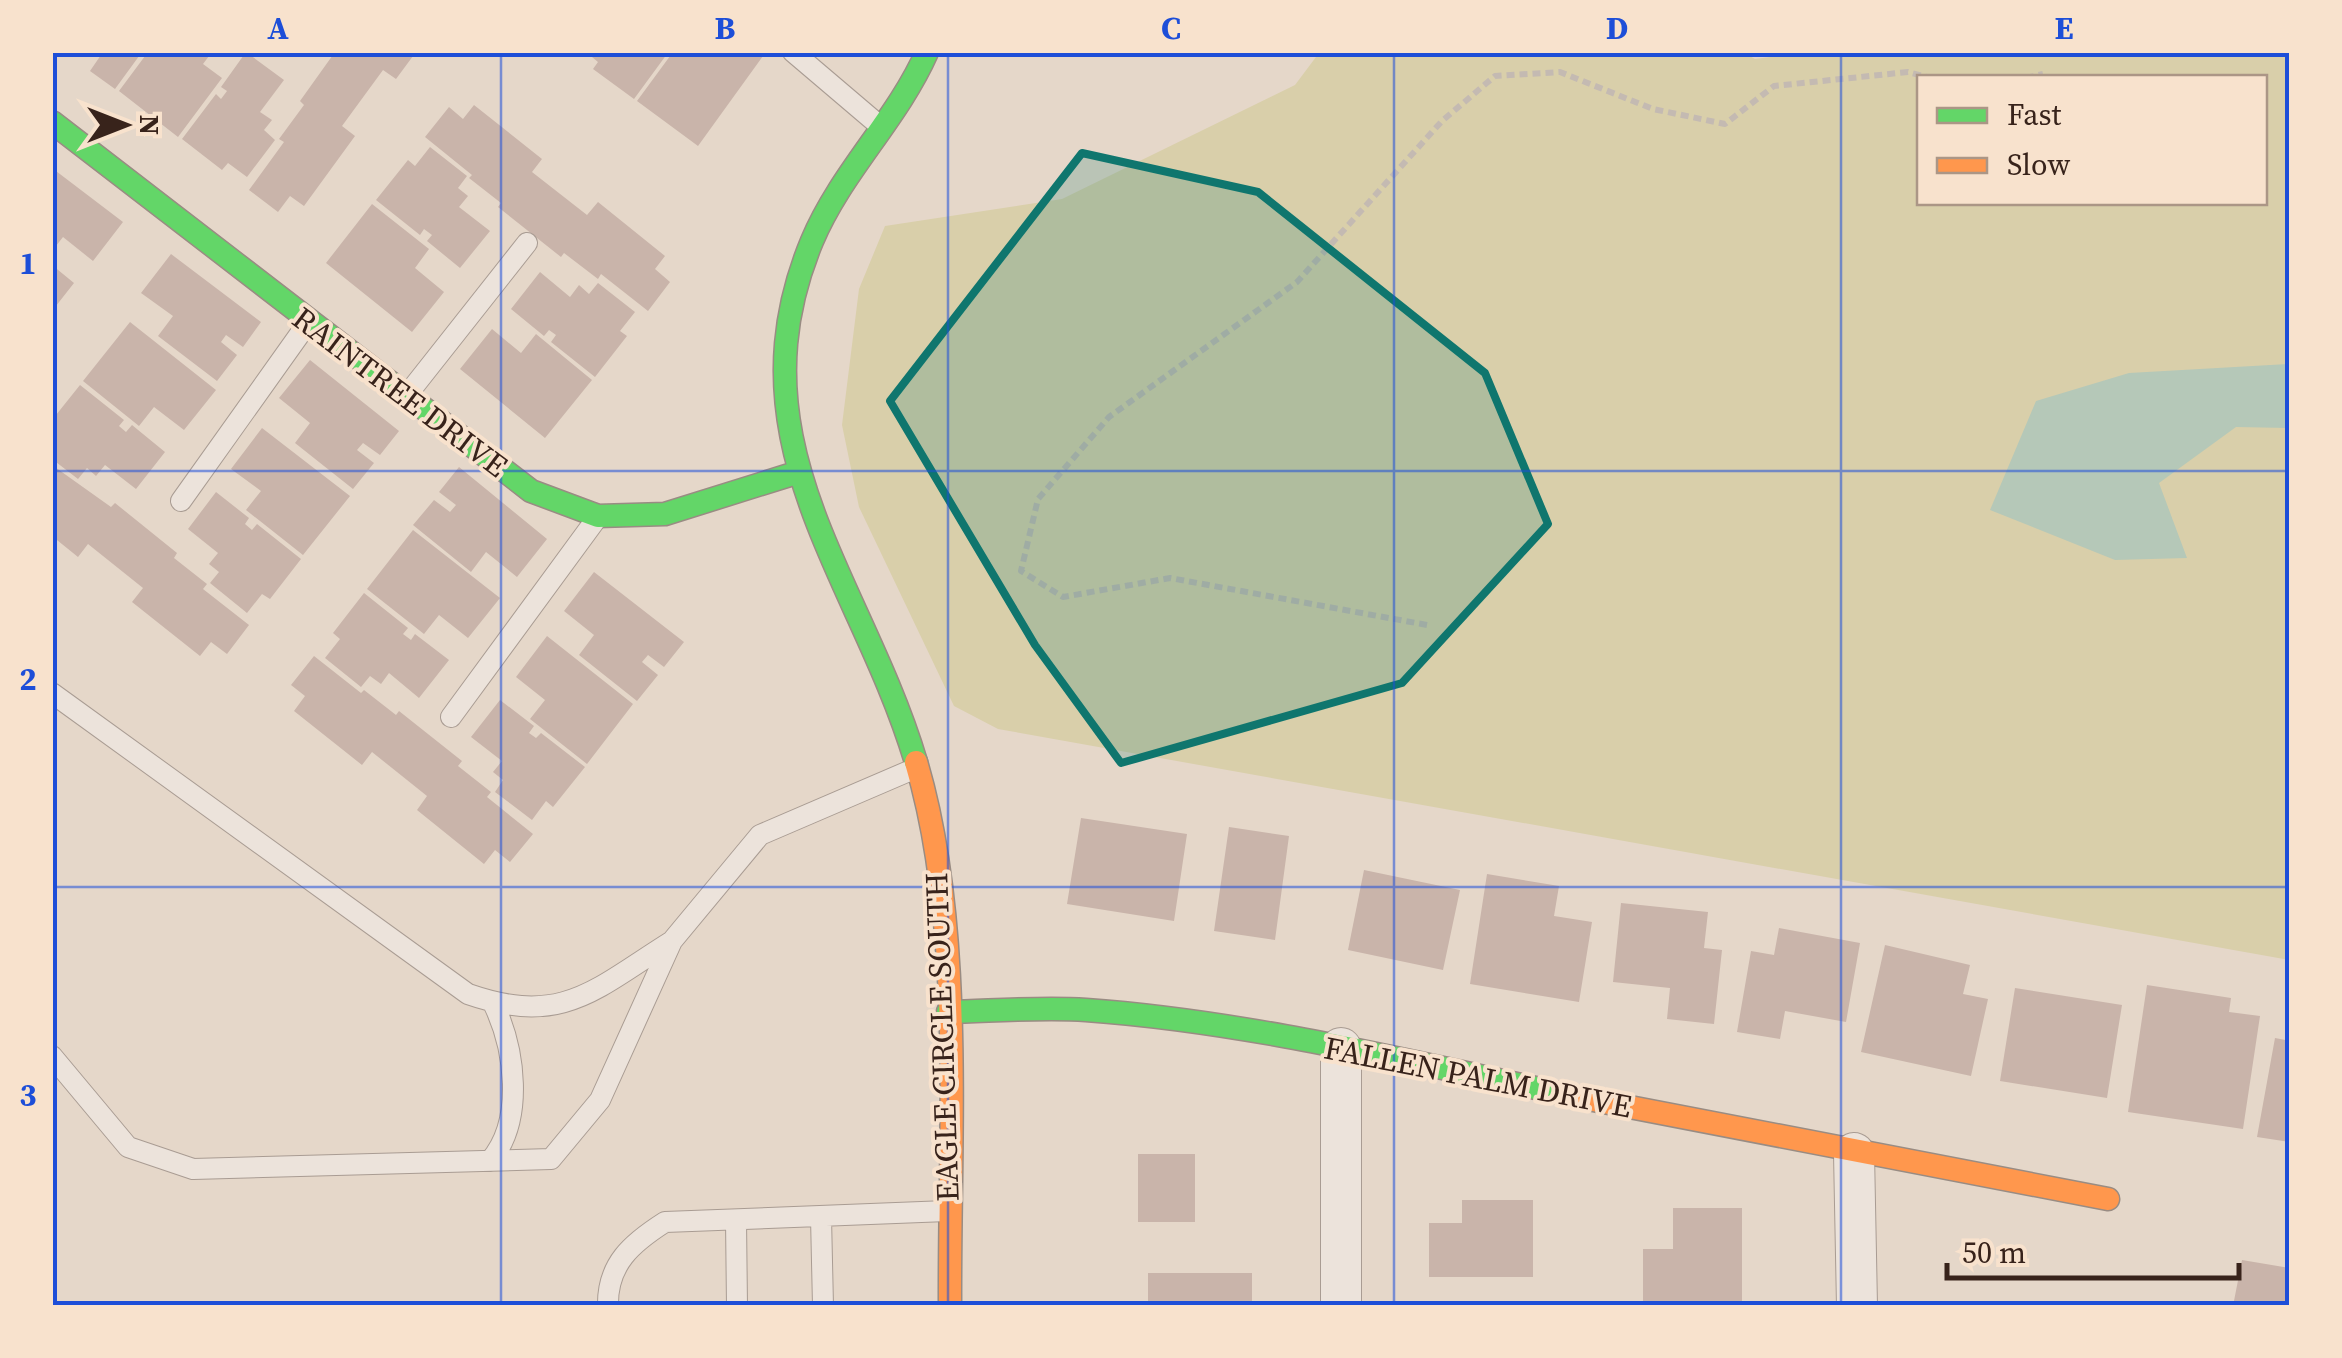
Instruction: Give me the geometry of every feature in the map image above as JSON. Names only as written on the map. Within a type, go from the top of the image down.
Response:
[{"type":"street","name":"EAGLE CIRCLE SOUTH","points":[[927,52],[882,128],[839,188],[816,232],[796,288],[785,351],[785,402],[796,472],[821,542],[876,646],[918,768],[934,850],[948,1012],[950,1306]]},
{"type":"street","name":"RAINTREE DRIVE","points":[[52,122],[530,492],[598,516],[665,514],[796,472]]},
{"type":"street","name":"FALLEN PALM DRIVE","points":[[948,1012],[1083,1010],[1167,1019],[1341,1048],[1854,1154],[2108,1199]]},
{"type":"street","points":[[1341,1048],[1341,1306]]},
{"type":"street","points":[[1854,1154],[1857,1306]]},
{"type":"lane","points":[[793,52],[882,128]]},
{"type":"lane","points":[[405,398],[527,243]]},
{"type":"lane","points":[[181,501],[308,322]]},
{"type":"lane","points":[[451,716],[598,516]]},
{"type":"lane","points":[[52,693],[468,994],[493,1003],[542,1009],[572,1003],[672,941]]},
{"type":"lane","points":[[52,1056],[128,1146],[193,1170],[552,1159],[600,1100],[672,941],[760,835],[918,768]]},
{"type":"lane","points":[[490,1161],[504,1145],[512,1104],[508,1034],[493,1003]]},
{"type":"lane","points":[[608,1306],[607,1283],[629,1245],[665,1222],[949,1211]]},
{"type":"lane","points":[[822,1216],[823,1306]]},
{"type":"lane","points":[[736,1220],[738,1306]]},
{"type":"path","points":[[1428,625],[1170,578],[1063,597],[1021,571],[1038,499],[1109,418],[1297,282],[1442,121],[1495,76],[1560,72],[1652,109],[1725,124],[1774,86],[1908,72],[1920,75]]},
{"type":"path","points":[[2039,75],[2043,74]]},
{"type":"highlighted area","points":[[1082,153],[1258,192],[1485,373],[1548,524],[1402,683],[1121,763],[1035,645],[890,401]]},
{"type":"shaded area","points":[[1743,52],[1755,59],[1807,52],[2289,53],[2289,960],[998,729],[954,706],[859,507],[842,425],[859,289],[885,226],[1062,199],[1295,85],[1319,53]]},
{"type":"shaded area","points":[[2289,364],[2289,428],[2236,427],[2159,483],[2187,558],[2115,560],[1990,510],[2036,401],[2129,373]]},
{"type":"building","points":[[103,52],[142,52],[115,89],[90,71]]},
{"type":"building","points":[[148,52],[212,52],[203,64],[222,78],[178,137],[119,91]]},
{"type":"building","points":[[246,52],[284,80],[260,112],[272,120],[264,130],[275,140],[247,177],[228,163],[222,170],[182,139],[216,94],[221,99],[227,91],[221,87]]},
{"type":"building","points":[[335,52],[416,52],[396,79],[383,70],[342,126],[355,136],[304,206],[290,196],[278,212],[249,190],[284,142],[279,139],[304,105],[300,101]]},
{"type":"building","points":[[586,52],[667,54],[634,99],[593,69],[598,62]]},
{"type":"building","points":[[673,52],[700,57],[703,52],[758,52],[763,56],[698,146],[637,101]]},
{"type":"building","points":[[474,105],[542,159],[532,172],[587,215],[598,202],[665,256],[655,269],[670,282],[648,311],[601,274],[598,279],[564,253],[561,257],[498,207],[501,203],[469,178],[472,175],[425,137],[449,107],[463,119]]},
{"type":"building","points":[[430,147],[467,176],[458,188],[468,196],[459,207],[490,231],[460,268],[427,241],[432,235],[424,229],[420,235],[376,200],[408,160],[415,166]]},
{"type":"building","points":[[52,168],[123,222],[93,261],[63,237],[52,251]]},
{"type":"building","points":[[372,204],[429,249],[415,268],[444,292],[412,332],[326,263]]},
{"type":"building","points":[[171,254],[261,322],[243,347],[226,335],[221,342],[237,355],[217,381],[158,336],[173,316],[141,293]]},
{"type":"building","points":[[52,265],[74,283],[52,311]]},
{"type":"building","points":[[540,272],[570,297],[579,285],[589,294],[598,283],[635,312],[620,331],[627,336],[595,377],[551,342],[556,335],[549,330],[544,336],[511,309]]},
{"type":"building","points":[[130,322],[216,390],[184,430],[154,407],[139,426],[83,381]]},
{"type":"building","points":[[492,329],[521,353],[536,334],[592,380],[545,438],[460,369]]},
{"type":"building","points":[[310,360],[399,431],[380,455],[363,443],[357,450],[374,463],[353,489],[295,443],[310,423],[279,398]]},
{"type":"building","points":[[80,385],[124,420],[119,426],[126,432],[132,425],[165,452],[136,489],[105,465],[96,476],[87,468],[78,479],[52,459],[52,420]]},
{"type":"building","points":[[262,428],[350,496],[303,555],[246,510],[261,491],[231,469]]},
{"type":"building","points":[[52,465],[111,507],[115,503],[177,553],[174,558],[207,584],[203,589],[249,625],[227,654],[211,642],[200,656],[132,602],[143,588],[88,544],[78,557],[52,536]]},
{"type":"building","points":[[459,467],[547,539],[517,577],[486,552],[471,572],[413,525],[434,500],[450,512],[456,505],[439,492]]},
{"type":"building","points":[[216,492],[249,518],[245,524],[252,530],[257,524],[301,559],[270,599],[262,594],[247,613],[210,583],[219,572],[209,564],[218,553],[188,529]]},
{"type":"building","points":[[413,530],[500,598],[468,638],[439,615],[424,634],[367,589]]},
{"type":"building","points":[[594,572],[684,642],[664,667],[648,655],[642,662],[658,675],[637,701],[579,655],[594,635],[564,611]]},
{"type":"building","points":[[364,593],[408,628],[403,634],[411,640],[415,634],[449,660],[419,698],[389,673],[381,684],[370,676],[361,687],[325,658],[340,639],[333,633]]},
{"type":"building","points":[[547,636],[633,704],[587,764],[530,719],[545,700],[516,677]]},
{"type":"building","points":[[314,656],[361,693],[364,690],[396,715],[399,711],[462,761],[458,766],[491,792],[487,797],[533,834],[510,862],[495,850],[484,864],[417,810],[427,796],[372,752],[362,765],[294,711],[305,696],[291,685]]},
{"type":"building","points":[[500,700],[534,726],[529,733],[536,738],[541,733],[585,767],[553,807],[546,801],[532,820],[495,792],[503,780],[493,772],[502,761],[471,737]]},
{"type":"building","points":[[1081,818],[1187,834],[1174,921],[1067,904]]},
{"type":"building","points":[[1229,827],[1289,836],[1275,940],[1214,931]]},
{"type":"building","points":[[1364,870],[1460,890],[1443,970],[1348,950]]},
{"type":"building","points":[[1487,874],[1559,886],[1554,916],[1592,922],[1579,1002],[1470,984]]},
{"type":"building","points":[[1621,903],[1708,912],[1704,948],[1722,950],[1714,1024],[1667,1019],[1670,988],[1613,982]]},
{"type":"building","points":[[1779,928],[1860,943],[1846,1022],[1785,1011],[1780,1039],[1737,1032],[1751,951],[1774,955]]},
{"type":"building","points":[[1885,945],[1970,965],[1963,994],[1988,999],[1971,1076],[1861,1052]]},
{"type":"building","points":[[2147,985],[2231,998],[2229,1012],[2260,1016],[2243,1129],[2128,1112]]},
{"type":"building","points":[[2015,988],[2122,1005],[2107,1098],[2000,1081]]},
{"type":"building","points":[[2275,1038],[2290,1041],[2290,1142],[2257,1137]]},
{"type":"building","points":[[1138,1154],[1195,1154],[1195,1222],[1138,1222]]},
{"type":"building","points":[[1462,1200],[1533,1200],[1533,1277],[1429,1277],[1429,1223],[1462,1223]]},
{"type":"building","points":[[1673,1208],[1742,1208],[1742,1306],[1643,1306],[1643,1249],[1673,1249]]},
{"type":"building","points":[[2242,1260],[2290,1268],[2290,1306],[2233,1306]]},
{"type":"building","points":[[1148,1273],[1252,1273],[1252,1306],[1148,1306]]},
{"type":"traffic: fast","points":[[916,762],[892,695],[812,508],[793,446],[785,382],[790,314],[812,241],[838,192],[900,101],[927,52]]},
{"type":"traffic: fast","points":[[52,122],[531,491],[598,516],[665,514],[796,473]]},
{"type":"traffic: fast","points":[[948,1012],[1069,1009],[1211,1024],[1583,1098]]},
{"type":"traffic: slow","points":[[916,762],[942,892],[948,961],[952,1102],[950,1306]]},
{"type":"traffic: slow","points":[[1583,1098],[2108,1199]]}]
